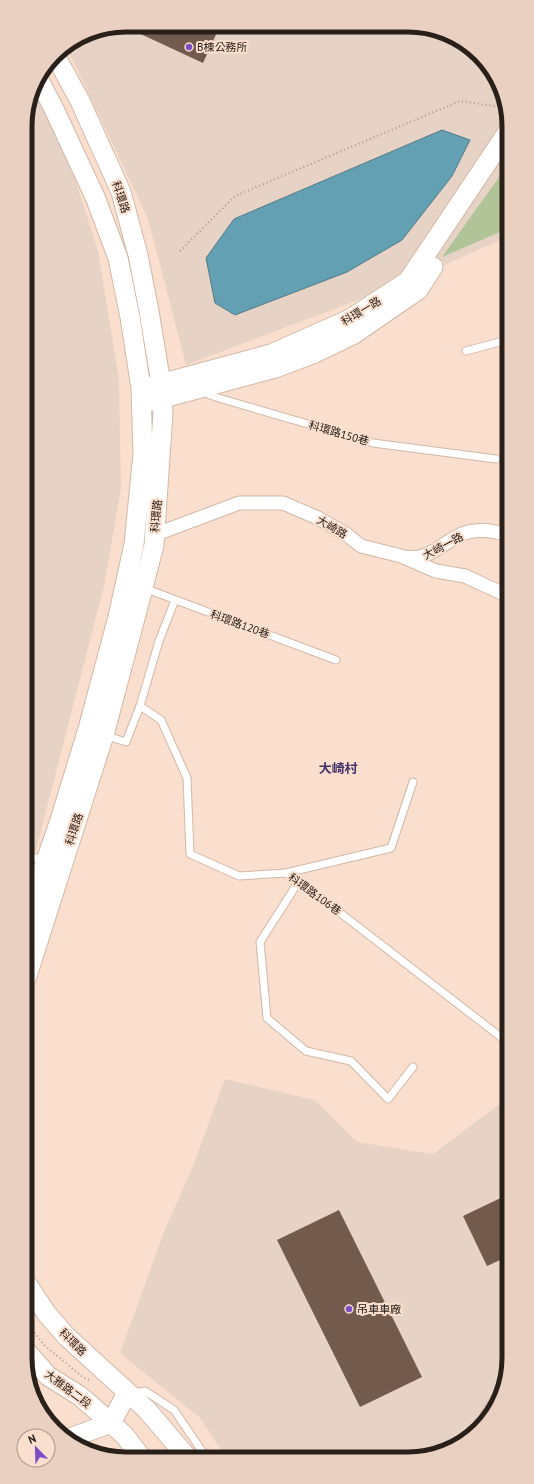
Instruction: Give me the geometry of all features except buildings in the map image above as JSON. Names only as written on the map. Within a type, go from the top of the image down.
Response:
[{"type":"street","name":"科環路","points":[[32,954],[55,860],[144,588],[154,545],[161,456],[162,391],[138,255],[121,192],[80,101],[58,61]]},
{"type":"street","name":"科環路","points":[[42,85],[96,197],[118,258],[130,317],[142,396],[143,454],[134,544],[118,617],[96,732]]},
{"type":"street","name":"科環一路","points":[[199,381],[271,354],[350,319],[408,281],[502,140]]},
{"type":"street","name":"科環一路","points":[[142,396],[199,381],[275,368],[315,353],[354,334],[418,290],[502,163]]},
{"type":"street","name":"大崎路","points":[[154,535],[239,503],[284,503],[318,518],[346,534],[361,546],[401,556],[436,571],[465,576],[502,593]]},
{"type":"street","name":"大崎一路","points":[[401,556],[416,559],[461,534],[474,531],[487,530],[502,533]]},
{"type":"street","name":"科環路","points":[[32,907],[55,860]]},
{"type":"street","name":"科環路","points":[[32,1292],[47,1314],[66,1336],[128,1393]]},
{"type":"street","name":"大雅路二段","points":[[32,1358],[48,1376],[80,1396],[111,1423],[125,1436],[137,1452]]},
{"type":"street","points":[[75,1436],[111,1423],[128,1393],[147,1410],[183,1452]]},
{"type":"lane","points":[[466,351],[502,341]]},
{"type":"lane","name":"科環路150巷","points":[[199,381],[210,395],[373,443],[496,459]]},
{"type":"lane","name":"科環路120巷","points":[[144,588],[336,660]]},
{"type":"lane","points":[[96,732],[126,742],[140,706],[159,641],[175,600]]},
{"type":"lane","name":"科環路106巷","points":[[140,706],[162,720],[187,778],[190,854],[239,876],[286,873],[299,881],[502,1038]]},
{"type":"lane","points":[[286,873],[391,848],[413,782]]},
{"type":"lane","points":[[32,858],[55,860]]},
{"type":"lane","points":[[299,881],[260,942],[267,1018],[306,1051],[351,1061],[388,1099],[413,1067]]},
{"type":"lane","points":[[128,1393],[145,1391],[174,1410],[203,1452]]},
{"type":"path","points":[[180,251],[235,196],[460,101],[500,107]]},
{"type":"shaded area","points":[[126,32],[420,33],[444,39],[465,51],[483,69],[495,90],[502,120],[502,239],[408,281],[186,365],[148,219],[69,51],[90,39],[108,34]]},
{"type":"shaded area","points":[[36,98],[68,157],[98,251],[119,379],[121,489],[104,586],[32,866],[32,120]]},
{"type":"shaded area","points":[[225,1079],[315,1100],[357,1142],[433,1154],[502,1102],[502,1364],[495,1394],[479,1420],[465,1433],[444,1445],[420,1451],[223,1452],[200,1418],[120,1353],[165,1229],[191,1171]]},
{"type":"green space","points":[[502,173],[502,231],[442,257]]},
{"type":"water","points":[[442,130],[470,140],[452,176],[402,240],[347,272],[235,315],[215,303],[206,258],[234,219]]},
{"type":"place","name":"B棟公務所","points":[[189,47]]},
{"type":"place","name":"吊車車廠","points":[[349,1309]]},
{"type":"district","name":"大崎村","points":[[338,768]]}]
